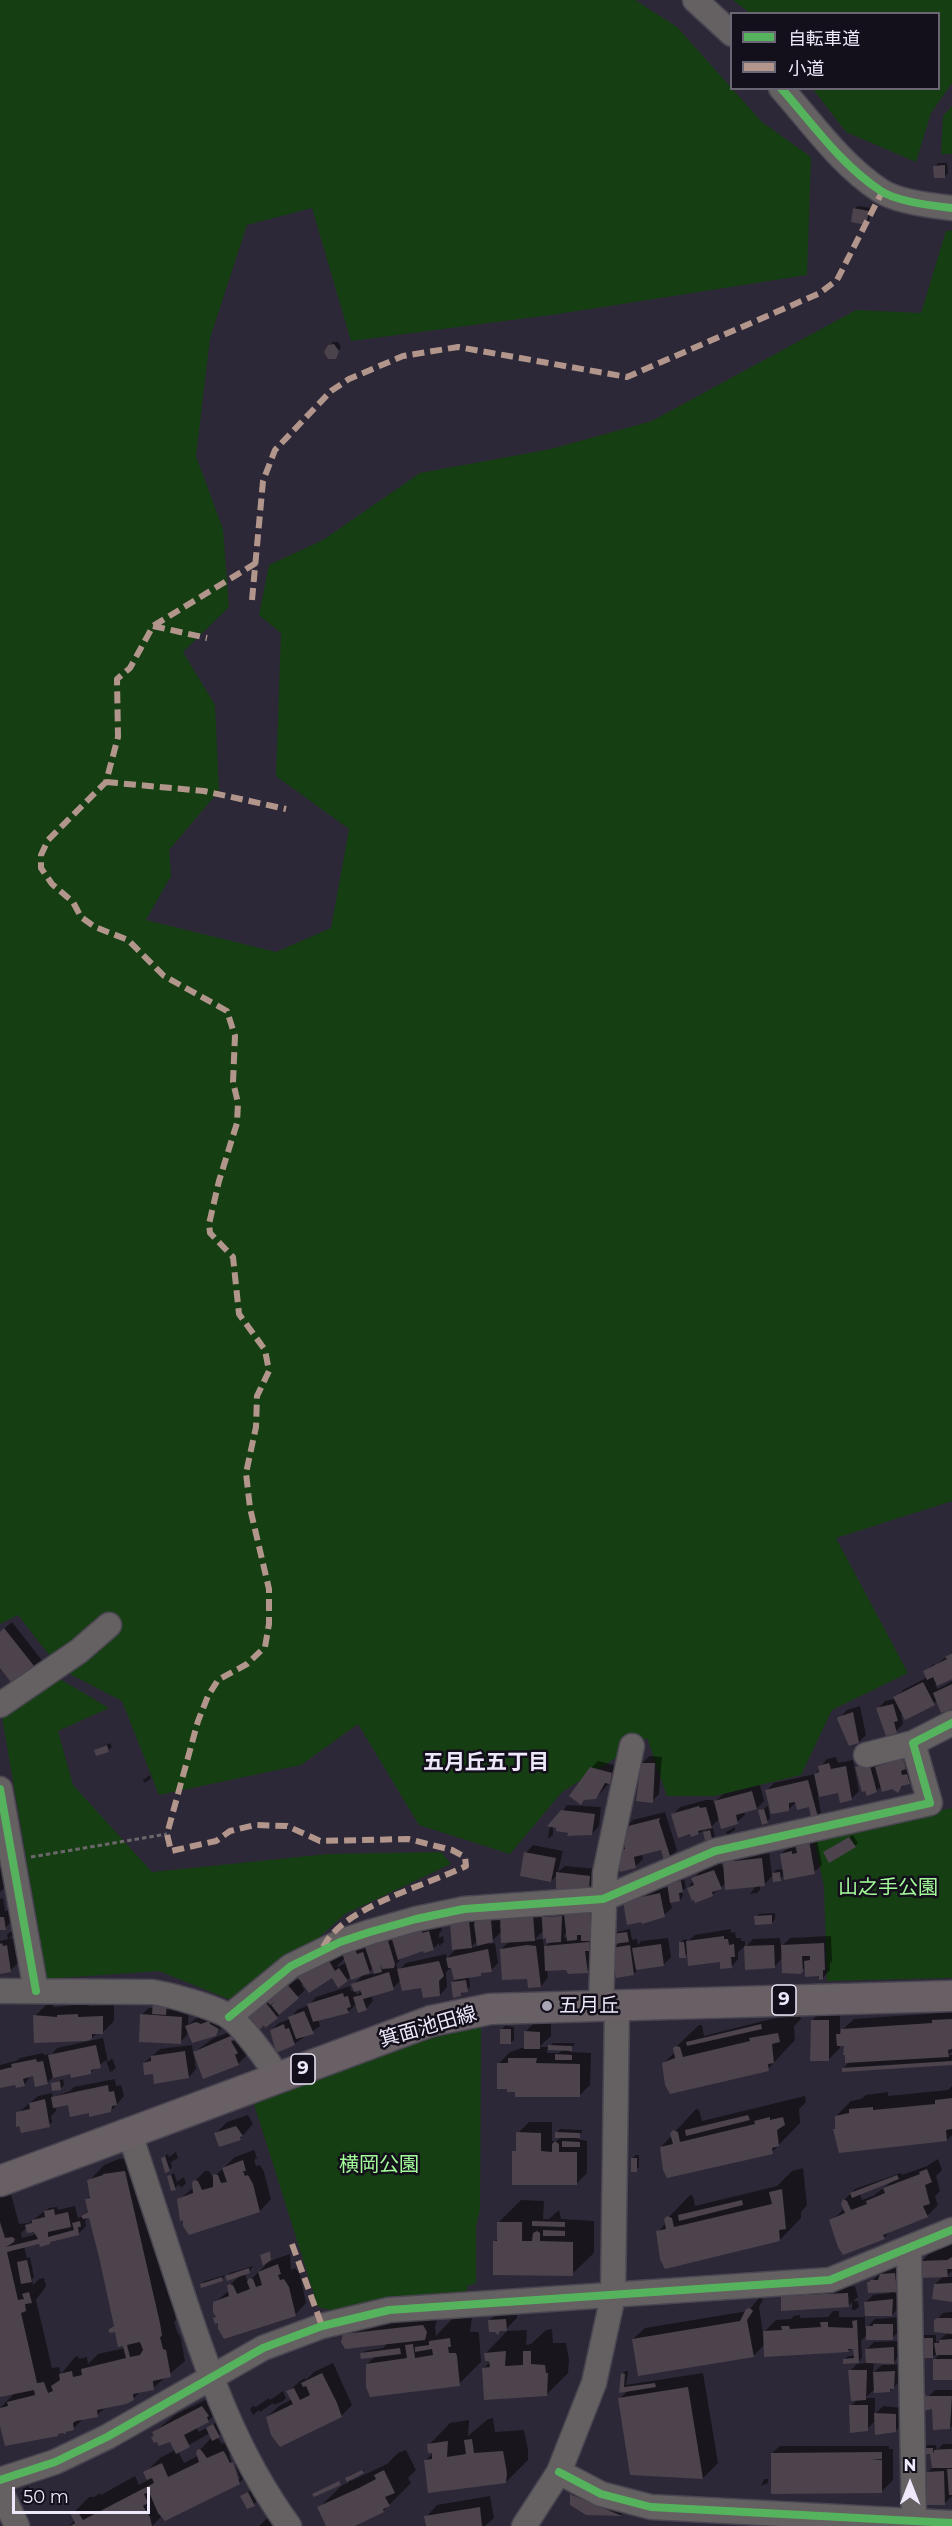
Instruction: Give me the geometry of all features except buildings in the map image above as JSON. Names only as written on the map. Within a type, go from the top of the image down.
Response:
[{"type":"main road","name":"箕面池田線","points":[[0,2181],[431,2021],[490,2009],[952,1996]]},
{"type":"street","points":[[695,0],[730,32]]},
{"type":"street","points":[[783,90],[832,147],[882,192],[938,207],[952,208]]},
{"type":"street","points":[[0,1705],[79,1651],[109,1625]]},
{"type":"street","points":[[866,1755],[913,1743],[952,1723]]},
{"type":"street","points":[[229,2016],[291,1966],[340,1942],[370,1932],[464,1909],[603,1899],[715,1851],[930,1803],[913,1743]]},
{"type":"street","points":[[524,2526],[559,2472],[594,2383],[613,2296],[609,2005],[603,1899],[606,1873],[632,1746]]},
{"type":"street","points":[[0,1789],[6,1858],[36,1991]]},
{"type":"street","points":[[0,1991],[153,1992],[174,1995],[229,2016],[267,2059],[278,2078]]},
{"type":"street","points":[[129,2134],[210,2379],[242,2451],[289,2526]]},
{"type":"street","points":[[0,2480],[56,2462],[107,2437],[262,2348],[322,2326],[389,2310],[830,2280],[952,2230]]},
{"type":"street","points":[[909,2249],[915,2524]]},
{"type":"street","points":[[559,2472],[602,2494],[651,2507],[915,2524],[952,2523]]},
{"type":"street","points":[[0,2490],[17,2526]]},
{"type":"path","points":[[6,1858],[21,1858],[167,1834]]},
{"type":"green space","points":[[0,0],[635,0],[677,27],[730,86],[730,90],[733,90],[762,122],[811,157],[807,275],[558,314],[351,341],[312,208],[247,225],[210,338],[196,456],[223,529],[229,607],[183,652],[215,705],[219,791],[169,850],[171,876],[146,920],[276,952],[331,928],[349,829],[276,776],[281,633],[259,615],[269,565],[323,540],[420,473],[551,449],[652,421],[856,310],[921,313],[946,231],[952,231],[952,1501],[836,1538],[908,1673],[832,1710],[801,1775],[715,1796],[667,1796],[647,1738],[562,1792],[510,1854],[419,1825],[358,1724],[301,1765],[159,1795],[122,1701],[60,1669],[18,1615],[0,1624]]},
{"type":"green space","points":[[733,0],[952,0],[952,83],[931,113],[916,162],[846,132],[814,90],[940,90],[940,12],[749,12]]},
{"type":"green space","points":[[952,106],[952,154],[941,154],[943,116]]},
{"type":"green space","points":[[55,1676],[109,1708],[58,1731],[73,1785],[152,1872],[328,1854],[441,1852],[451,1864],[345,1914],[314,1942],[231,2000],[159,1971],[47,1979],[2,1717]]},
{"type":"green space","name":"山之手公園","points":[[952,1808],[952,1978],[827,1981],[824,1887],[814,1839]]},
{"type":"green space","name":"横岡公園","points":[[481,2026],[480,2209],[476,2227],[476,2283],[467,2286],[468,2298],[338,2312],[318,2307],[254,2104],[418,2042]]},
{"type":"marked path","points":[[252,600],[263,481],[275,450],[331,391],[349,379],[403,356],[458,347],[627,377],[820,293],[837,280],[882,192]]},
{"type":"marked path","points":[[256,563],[153,626],[130,668],[117,679],[118,737],[106,782],[48,840],[41,855],[41,868],[52,884],[73,902],[81,917],[95,927],[128,940],[164,976],[227,1011],[235,1036],[233,1082],[238,1103],[237,1123],[219,1181],[209,1224],[210,1233],[233,1257],[239,1314],[265,1350],[269,1371],[257,1396],[256,1427],[246,1473],[250,1508],[269,1589],[269,1624],[265,1647],[247,1664],[218,1680],[208,1696],[198,1721],[167,1834],[171,1851],[216,1841],[230,1831],[255,1825],[287,1826],[320,1841],[408,1839],[452,1850],[465,1857],[466,1866],[386,1899],[346,1922],[331,1935],[322,1950]]},
{"type":"marked path","points":[[153,626],[207,638]]},
{"type":"marked path","points":[[106,782],[204,791],[286,809]]},
{"type":"marked path","points":[[292,2244],[322,2326]]},
{"type":"cycle path","points":[[783,90],[840,156],[866,181],[888,195],[952,208]]},
{"type":"cycle path","points":[[229,2017],[291,1966],[340,1942],[370,1932],[464,1909],[603,1899],[715,1851],[930,1803],[913,1743],[952,1723]]},
{"type":"cycle path","points":[[0,1789],[36,1991]]},
{"type":"cycle path","points":[[0,2480],[55,2462],[107,2437],[263,2348],[322,2326],[389,2310],[830,2280],[952,2230]]},
{"type":"cycle path","points":[[559,2472],[601,2494],[651,2507],[952,2523]]},
{"type":"place","name":"五月丘","points":[[547,2006]]},
{"type":"district","name":"五月丘五丁目","points":[[486,1763]]}]
